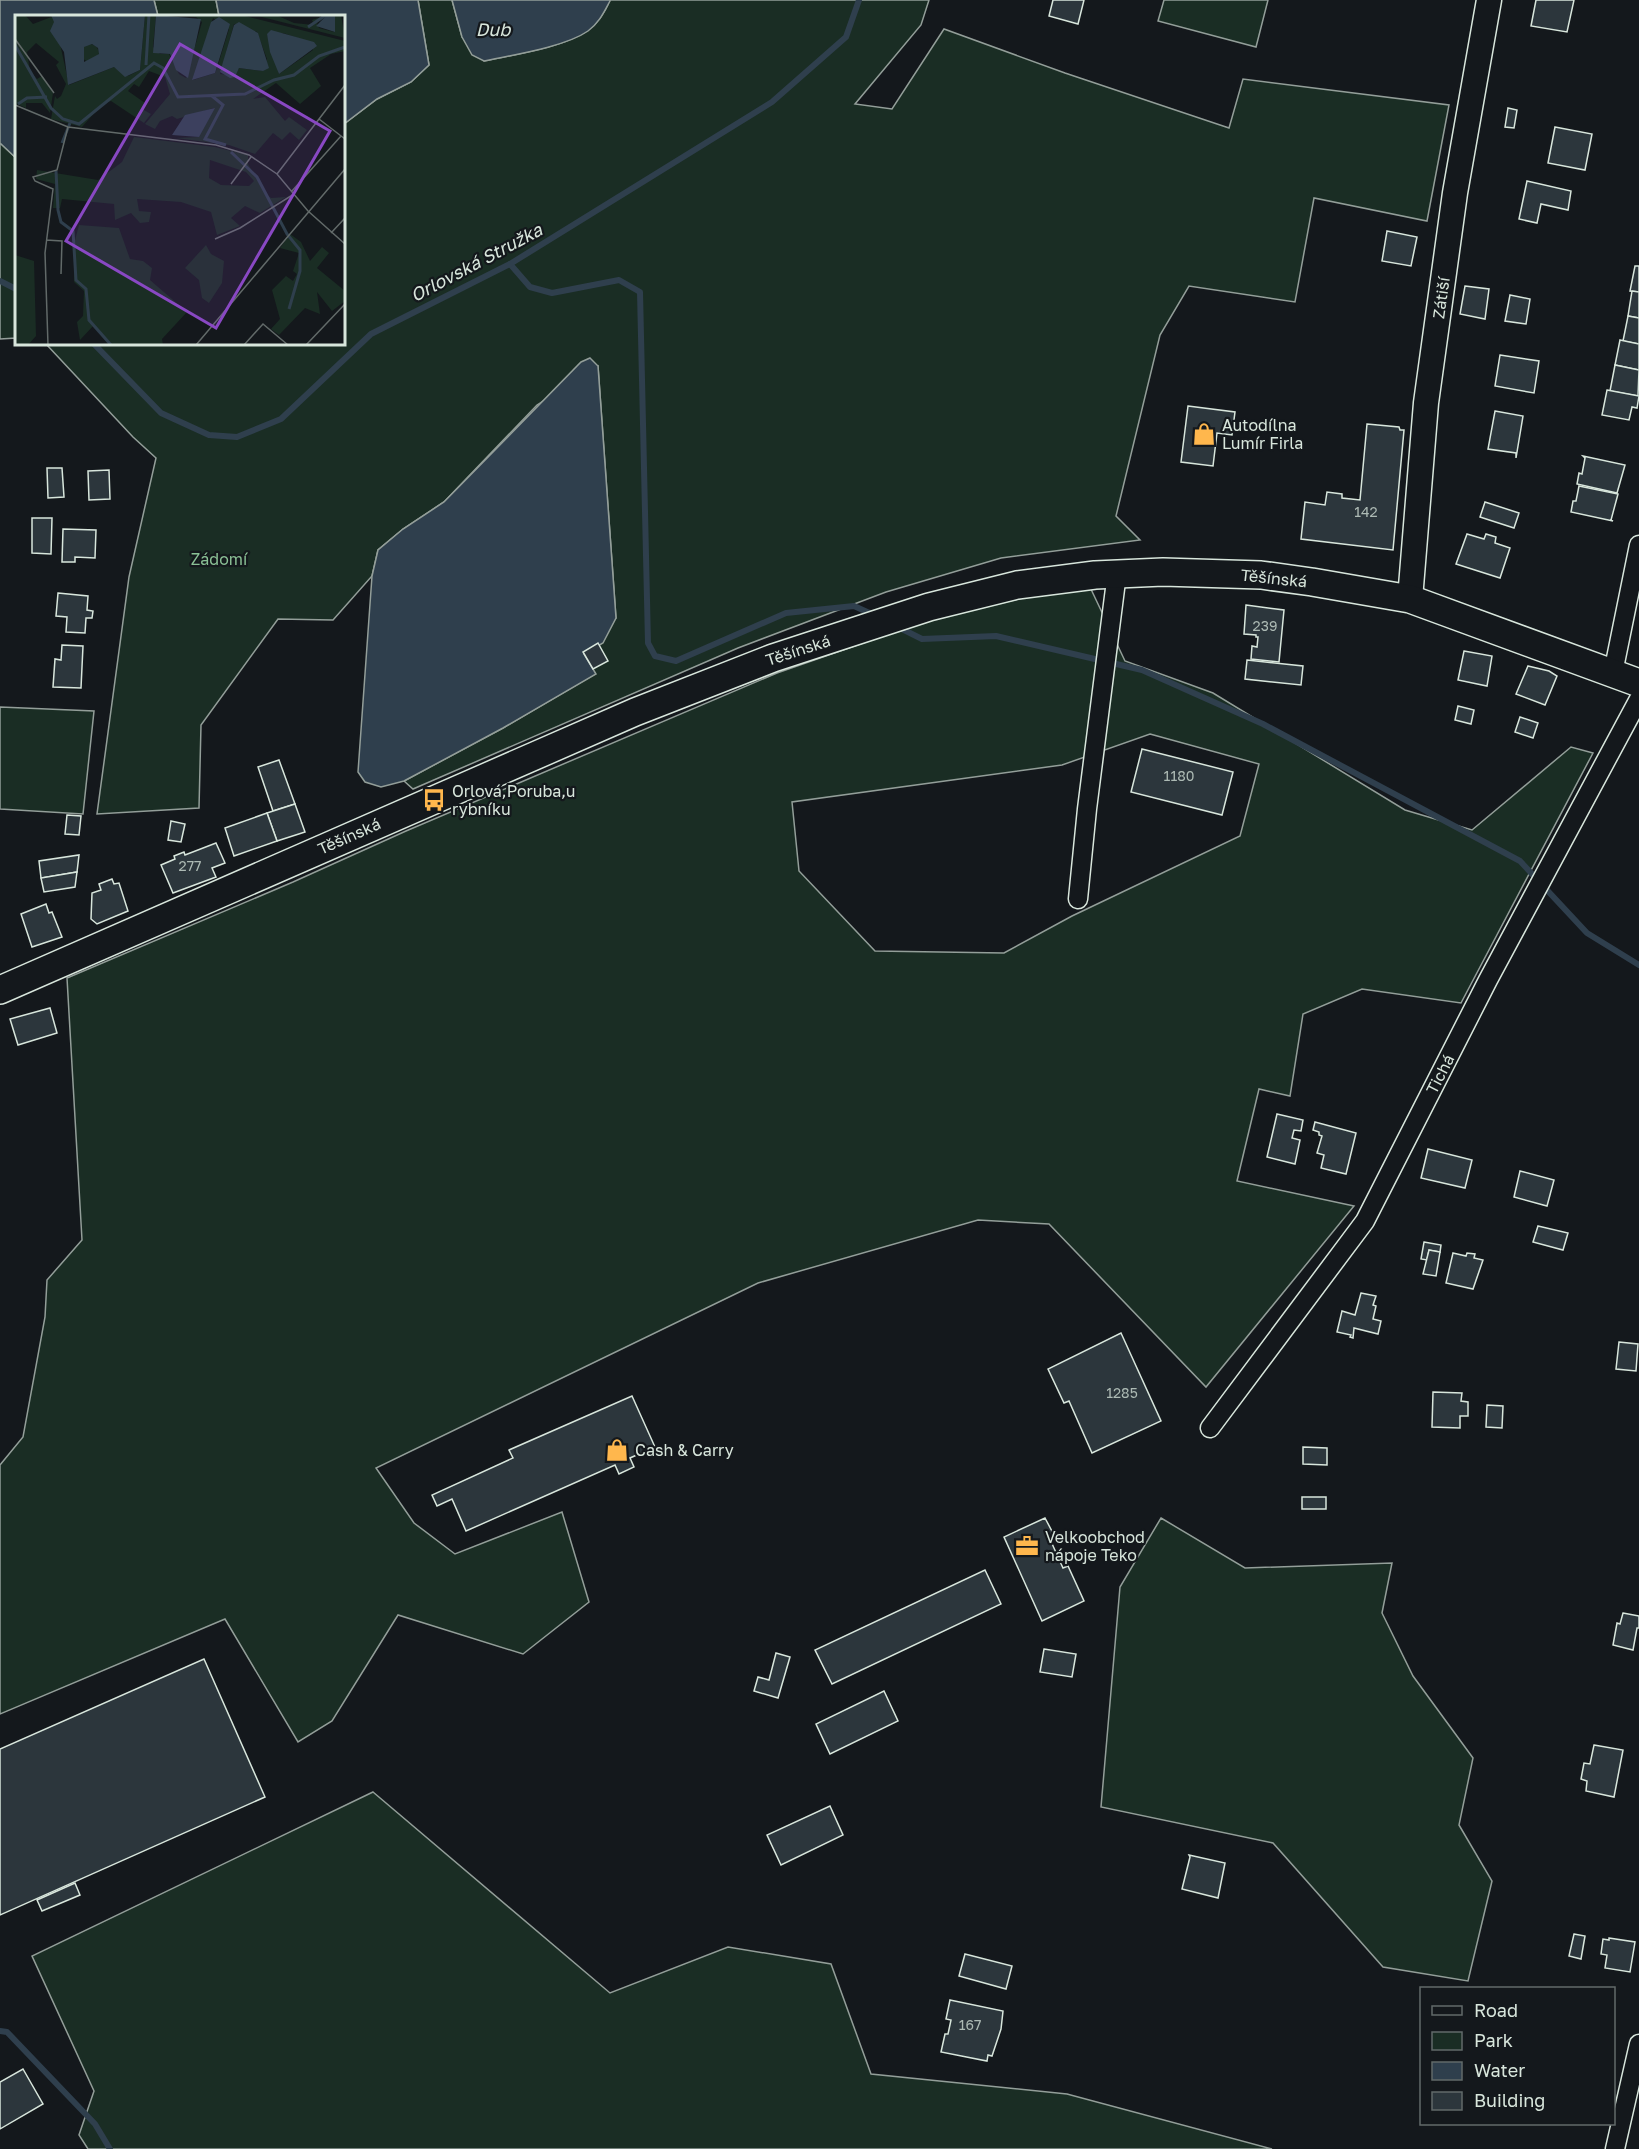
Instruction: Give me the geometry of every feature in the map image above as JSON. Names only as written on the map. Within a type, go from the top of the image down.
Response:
[{"type":"main road","name":"Těšínská","points":[[0,990],[635,712],[773,658],[930,607],[1017,585],[1117,573],[1261,575],[1410,599],[1639,683]]},
{"type":"street","name":"Zátiší","points":[[1410,599],[1426,402],[1455,193],[1489,0]]},
{"type":"street","points":[[1613,673],[1639,545]]},
{"type":"street","points":[[1078,899],[1087,808],[1117,573]]},
{"type":"street","name":"Tichá","points":[[1210,1428],[1365,1221],[1488,980],[1639,699]]},
{"type":"street","points":[[1616,2149],[1639,2044]]},
{"type":"green space","points":[[154,0],[216,0],[219,15],[158,15]]},
{"type":"green space","name":"Zádomí","points":[[418,0],[452,0],[462,37],[484,61],[538,50],[578,36],[598,21],[610,0],[929,0],[921,25],[855,104],[892,109],[944,29],[1065,73],[1229,128],[1243,79],[1449,105],[1427,221],[1314,198],[1295,302],[1189,286],[1160,335],[1116,516],[1140,540],[1001,558],[886,592],[738,648],[413,789],[404,781],[503,728],[595,674],[584,654],[616,618],[598,366],[537,405],[444,502],[403,529],[378,550],[372,576],[333,620],[278,619],[201,725],[199,808],[97,814],[129,577],[156,458],[133,437],[47,345],[345,345],[345,123],[377,99],[411,82],[429,65]]},
{"type":"green space","points":[[1164,0],[1268,0],[1256,47],[1158,21]]},
{"type":"green space","points":[[0,143],[15,157],[15,338],[0,339]]},
{"type":"green space","points":[[1089,585],[1125,661],[1213,693],[1405,810],[1472,830],[1571,747],[1593,753],[1461,1003],[1362,989],[1303,1014],[1290,1096],[1259,1089],[1237,1181],[1354,1206],[1206,1387],[1049,1224],[978,1220],[758,1283],[376,1468],[414,1523],[455,1554],[562,1512],[589,1602],[523,1654],[398,1615],[332,1721],[298,1742],[225,1619],[0,1714],[0,1465],[23,1437],[45,1317],[47,1280],[82,1240],[67,978],[777,673],[949,613]],"holes":[[[1150,734],[1259,764],[1240,836],[1072,916],[1004,953],[875,951],[799,871],[792,802],[1062,765]]]},
{"type":"green space","points":[[0,707],[94,711],[83,814],[0,809]]},
{"type":"green space","points":[[1161,1518],[1245,1568],[1392,1563],[1382,1613],[1413,1676],[1473,1758],[1459,1825],[1492,1881],[1468,1981],[1383,1967],[1273,1843],[1101,1807],[1120,1587]]},
{"type":"green space","points":[[373,1792],[610,1993],[728,1947],[831,1964],[871,2074],[1067,2094],[1272,2149],[88,2149],[79,2135],[94,2091],[32,1956]]},
{"type":"water","points":[[0,0],[154,0],[158,15],[15,15],[15,157],[0,143]]},
{"type":"water","points":[[216,0],[418,0],[429,65],[411,82],[377,99],[345,123],[345,15],[219,15]]},
{"type":"water","name":"Dub","points":[[452,0],[610,1],[595,24],[578,37],[538,50],[484,61],[472,55],[462,37]]},
{"type":"water","points":[[590,358],[598,366],[616,618],[603,643],[584,654],[596,674],[503,728],[404,781],[381,787],[365,782],[358,772],[372,576],[378,550],[403,529],[444,502],[581,362]]},
{"type":"building","points":[[1053,0],[1084,0],[1078,24],[1049,16]]},
{"type":"building","points":[[1536,0],[1574,0],[1567,32],[1531,26]]},
{"type":"building","points":[[1508,108],[1517,110],[1514,128],[1505,127]]},
{"type":"building","points":[[1555,127],[1592,134],[1585,170],[1548,163]]},
{"type":"building","points":[[1527,181],[1571,191],[1568,210],[1541,204],[1537,223],[1519,219]]},
{"type":"building","points":[[1387,231],[1417,237],[1411,266],[1382,261]]},
{"type":"building","points":[[1635,266],[1639,266],[1639,292],[1630,291]]},
{"type":"building","points":[[1465,286],[1489,289],[1485,319],[1460,314]]},
{"type":"building","points":[[1632,291],[1639,292],[1639,318],[1628,316]]},
{"type":"building","points":[[1510,295],[1530,299],[1526,324],[1505,321]]},
{"type":"building","points":[[1628,316],[1639,318],[1639,344],[1623,341]]},
{"type":"building","points":[[1620,340],[1639,344],[1639,370],[1615,365]]},
{"type":"building","points":[[1500,355],[1539,361],[1534,393],[1495,386]]},
{"type":"building","points":[[1615,365],[1639,370],[1638,396],[1610,391]]},
{"type":"building","points":[[1607,390],[1639,396],[1637,408],[1632,407],[1629,420],[1602,415]]},
{"type":"building","points":[[1188,406],[1235,412],[1232,435],[1217,433],[1213,466],[1181,462]]},
{"type":"building","points":[[1495,411],[1523,416],[1516,458],[1516,453],[1488,449]]},
{"type":"building","points":[[1367,424],[1399,427],[1400,430],[1404,430],[1393,550],[1301,539],[1305,502],[1325,505],[1327,492],[1342,494],[1342,498],[1360,500]]},
{"type":"building","points":[[1583,456],[1625,465],[1617,493],[1577,484],[1579,473],[1582,474],[1585,458]]},
{"type":"building","points":[[47,468],[62,468],[64,497],[48,498]]},
{"type":"building","points":[[109,470],[110,499],[89,500],[88,471]]},
{"type":"building","points":[[1579,486],[1618,494],[1611,520],[1613,521],[1571,512]]},
{"type":"building","points":[[1485,502],[1519,513],[1514,528],[1480,517]]},
{"type":"building","points":[[32,518],[52,518],[51,554],[32,553]]},
{"type":"building","points":[[63,529],[96,530],[95,558],[75,557],[75,562],[62,562]]},
{"type":"building","points":[[1467,534],[1484,539],[1486,534],[1496,537],[1495,543],[1510,548],[1500,578],[1456,564]]},
{"type":"building","points":[[58,593],[88,596],[87,610],[93,611],[92,618],[86,618],[85,633],[66,632],[67,617],[56,616]]},
{"type":"building","points":[[1246,605],[1284,610],[1279,662],[1251,659],[1252,646],[1257,647],[1258,637],[1244,634]]},
{"type":"building","points":[[598,643],[608,661],[593,669],[583,652]]},
{"type":"building","points":[[62,645],[83,646],[81,688],[53,687],[55,659],[61,660]]},
{"type":"building","points":[[1464,651],[1492,656],[1487,686],[1458,680]]},
{"type":"building","points":[[1247,660],[1303,666],[1301,685],[1245,679]]},
{"type":"building","points":[[1528,666],[1549,671],[1557,676],[1545,705],[1516,694]]},
{"type":"building","points":[[1458,706],[1474,710],[1471,724],[1455,720]]},
{"type":"building","points":[[1520,717],[1538,723],[1533,738],[1515,732]]},
{"type":"building","points":[[1142,749],[1233,772],[1222,815],[1131,792]]},
{"type":"building","points":[[279,760],[295,804],[273,811],[258,767]]},
{"type":"building","points":[[295,804],[305,832],[277,841],[267,813]]},
{"type":"building","points":[[267,813],[277,841],[234,856],[225,828]]},
{"type":"building","points":[[67,815],[81,816],[79,835],[65,834]]},
{"type":"building","points":[[171,821],[185,824],[181,842],[168,840]]},
{"type":"building","points":[[216,843],[225,863],[212,868],[216,877],[173,893],[161,865],[184,852],[185,855]]},
{"type":"building","points":[[79,855],[77,872],[41,878],[39,861]]},
{"type":"building","points":[[77,872],[75,887],[44,892],[41,878]]},
{"type":"building","points":[[112,879],[114,884],[119,883],[128,911],[97,924],[91,919],[92,893],[101,890],[99,884]]},
{"type":"building","points":[[46,904],[49,913],[52,912],[62,937],[32,947],[21,914]]},
{"type":"building","points":[[50,1008],[57,1033],[18,1045],[10,1019]]},
{"type":"building","points":[[1277,1114],[1303,1120],[1301,1131],[1294,1130],[1292,1138],[1300,1140],[1295,1164],[1267,1157]]},
{"type":"building","points":[[1315,1122],[1356,1133],[1346,1174],[1321,1168],[1324,1155],[1317,1153],[1322,1136],[1313,1130]]},
{"type":"building","points":[[1428,1149],[1472,1160],[1465,1188],[1421,1178]]},
{"type":"building","points":[[1520,1171],[1554,1180],[1547,1206],[1514,1197]]},
{"type":"building","points":[[1538,1226],[1568,1233],[1563,1250],[1533,1242]]},
{"type":"building","points":[[1424,1242],[1441,1245],[1440,1252],[1429,1250],[1427,1260],[1421,1259]]},
{"type":"building","points":[[1429,1250],[1440,1252],[1436,1276],[1423,1274]]},
{"type":"building","points":[[1453,1253],[1466,1256],[1467,1253],[1475,1254],[1474,1258],[1483,1260],[1473,1289],[1446,1283]]},
{"type":"building","points":[[1361,1293],[1376,1296],[1373,1305],[1376,1306],[1373,1319],[1381,1321],[1378,1334],[1354,1328],[1353,1338],[1350,1337],[1351,1335],[1337,1332],[1342,1311],[1355,1315]]},
{"type":"building","points":[[1121,1333],[1161,1421],[1092,1453],[1069,1401],[1064,1403],[1048,1369]]},
{"type":"building","points":[[1619,1342],[1638,1344],[1636,1371],[1616,1369]]},
{"type":"building","points":[[1433,1392],[1462,1393],[1461,1401],[1468,1402],[1468,1416],[1460,1416],[1460,1428],[1432,1427]]},
{"type":"building","points":[[632,1396],[655,1447],[630,1458],[634,1467],[619,1474],[615,1465],[466,1531],[452,1499],[437,1506],[432,1495],[513,1458],[509,1450]]},
{"type":"building","points":[[1487,1405],[1503,1406],[1502,1428],[1486,1427]]},
{"type":"building","points":[[1303,1447],[1327,1448],[1327,1465],[1303,1464]]},
{"type":"building","points":[[1302,1497],[1326,1497],[1326,1509],[1302,1509]]},
{"type":"building","points":[[1045,1518],[1054,1535],[1049,1537],[1063,1568],[1068,1566],[1084,1601],[1042,1621],[1004,1537]]},
{"type":"building","points":[[985,1570],[1001,1604],[832,1684],[815,1650]]},
{"type":"building","points":[[1623,1613],[1639,1616],[1639,1628],[1637,1628],[1633,1650],[1613,1645],[1617,1623],[1620,1624]]},
{"type":"building","points":[[1044,1649],[1076,1654],[1072,1677],[1040,1672]]},
{"type":"building","points":[[776,1653],[790,1657],[778,1698],[754,1691],[758,1677],[769,1680]]},
{"type":"building","points":[[204,1659],[265,1797],[0,1915],[0,1749]]},
{"type":"building","points":[[884,1691],[898,1721],[830,1754],[816,1724]]},
{"type":"building","points":[[1594,1745],[1623,1750],[1614,1797],[1586,1791],[1587,1781],[1581,1779],[1584,1763],[1590,1764]]},
{"type":"building","points":[[830,1806],[843,1835],[781,1865],[767,1835]]},
{"type":"building","points":[[1189,1855],[1225,1863],[1218,1898],[1182,1889]]},
{"type":"building","points":[[75,1883],[80,1895],[42,1911],[37,1900]]},
{"type":"building","points":[[1574,1934],[1585,1936],[1581,1959],[1569,1956]]},
{"type":"building","points":[[1609,1938],[1635,1942],[1630,1972],[1605,1968],[1607,1955],[1601,1954],[1603,1939],[1609,1940]]},
{"type":"building","points":[[965,1954],[1012,1966],[1006,1989],[959,1976]]},
{"type":"building","points":[[950,2000],[1003,2011],[1001,2029],[992,2056],[988,2055],[987,2061],[941,2052],[951,2020],[946,2019]]},
{"type":"building","points":[[23,2069],[43,2104],[0,2129],[0,2082]]},
{"type":"waterway","name":"Orlovská Stružka","points":[[95,345],[161,413],[209,435],[237,437],[281,419],[371,334],[510,264],[772,102],[846,37],[859,0]]},
{"type":"waterway","points":[[510,264],[530,287],[552,293],[619,280],[640,292],[648,643],[655,656],[676,661],[786,613],[854,606],[876,616]]},
{"type":"waterway","name":"Orlovská Stružka","points":[[0,281],[15,288]]},
{"type":"waterway","points":[[898,627],[922,639],[996,636],[1142,670],[1263,724],[1520,861],[1587,933],[1639,965]]},
{"type":"waterway","points":[[0,2031],[7,2032],[95,2124],[110,2149]]},
{"type":"place","name":"Autodílna Lumír Firla","points":[[1204,434]]},
{"type":"place","name":"Orlová,Poruba,u rybníku","points":[[434,800]]},
{"type":"place","name":"Cash & Carry","points":[[617,1450]]},
{"type":"place","name":"Velkoobchod nápoje Teko","points":[[1027,1546]]}]
